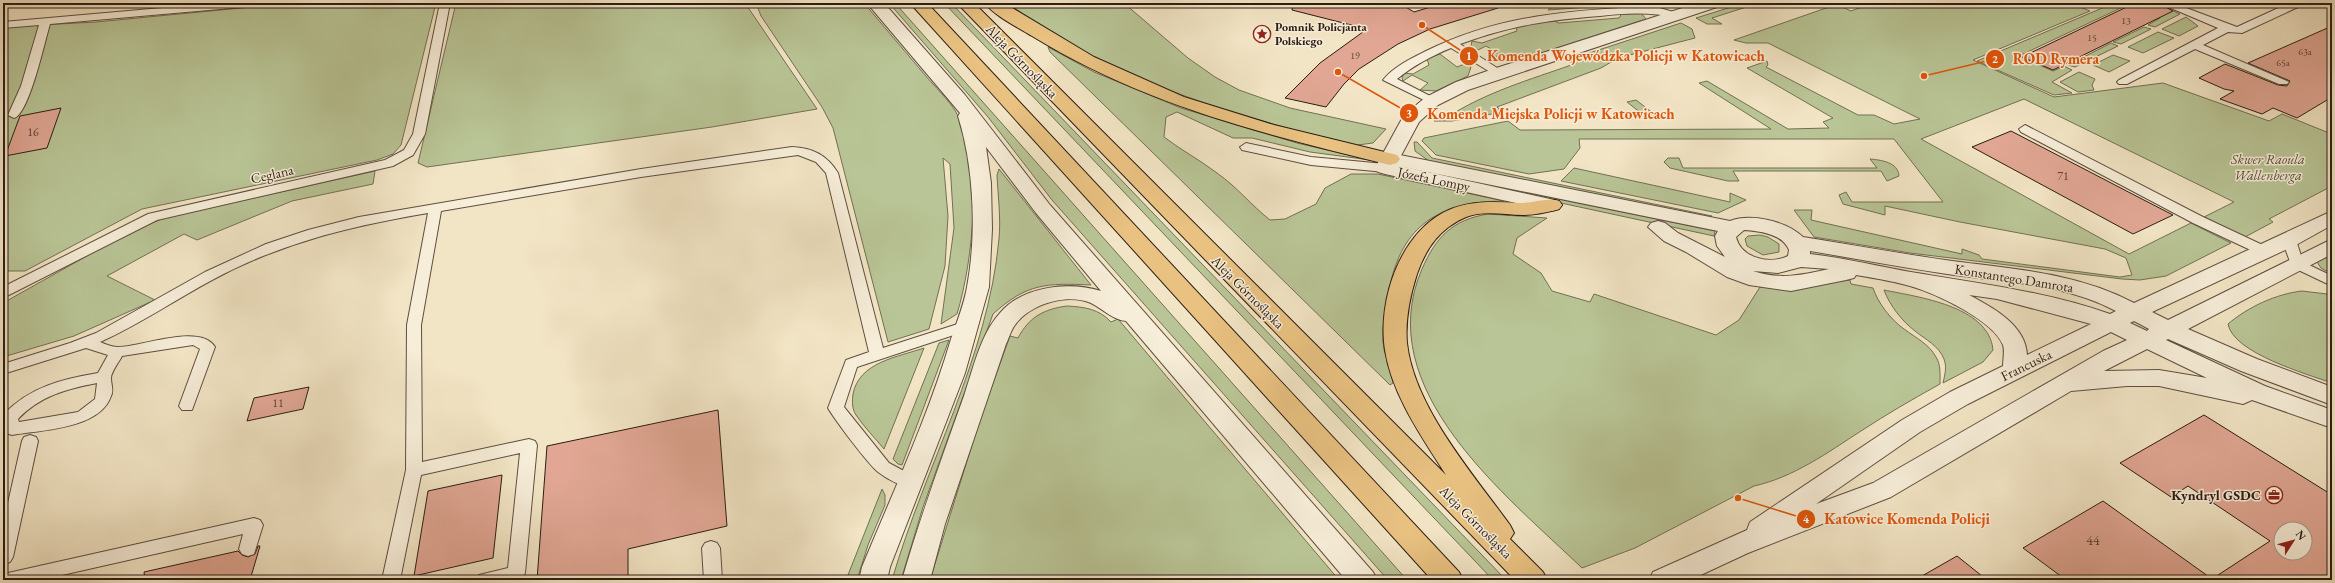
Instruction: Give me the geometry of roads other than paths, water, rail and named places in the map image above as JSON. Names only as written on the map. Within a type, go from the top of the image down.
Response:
[{"type":"highway","points":[[918,3],[1449,580]]},
{"type":"highway","name":"Aleja Górnośląska","points":[[965,3],[1530,577]]},
{"type":"highway","points":[[993,3],[1102,69],[1150,90],[1217,113],[1387,163]]},
{"type":"highway","points":[[1530,577],[1434,434],[1409,387],[1397,351],[1397,311],[1401,288],[1414,250],[1433,228],[1446,219],[1461,212],[1476,209],[1526,209],[1552,205]]},
{"type":"street","points":[[876,3],[959,99],[1043,209],[1363,580]]},
{"type":"street","name":"Józefa Lompy","points":[[1714,3],[1462,86],[1432,101],[1411,119],[1387,163],[1552,205],[1658,227],[1730,237]]},
{"type":"street","points":[[873,580],[876,567],[953,373],[978,287],[982,229],[981,183],[976,144],[959,99]]},
{"type":"street","points":[[1387,163],[1730,237],[1745,260],[1770,267],[1782,267],[1797,251]]},
{"type":"street","name":"Francuska","points":[[1738,544],[1804,497],[1910,426],[1960,398],[2111,323],[2289,240],[2332,217]]},
{"type":"street","points":[[1730,237],[1742,224],[1767,226],[1784,233],[1797,251],[1832,263],[1916,280],[1954,296],[1994,319],[2005,330],[2015,346],[2015,371]]},
{"type":"street","points":[[1658,227],[1671,237],[1693,246],[1735,272],[1757,280],[1791,284],[1859,269]]},
{"type":"street","name":"Francuska","points":[[1663,580],[1738,544],[1882,490],[2144,340],[2213,308],[2332,244]]},
{"type":"street","name":"Konstantego Damrota","points":[[1797,251],[1912,262],[2063,283],[2106,297],[2166,329],[2332,396]]},
{"type":"street","name":"Konstantego Damrota","points":[[1916,280],[1997,292],[2038,300],[2111,323],[2144,340],[2293,406],[2332,419]]},
{"type":"street","points":[[916,580],[932,524],[994,344],[1007,319],[1018,310],[1046,297],[1058,294],[1080,294],[1103,300],[1144,326]]},
{"type":"street","points":[[2213,308],[2206,326],[2223,353]]},
{"type":"street","points":[[2068,383],[2132,377],[2158,378],[2183,381],[2293,406]]},
{"type":"lane","points":[[3,25],[254,3]]},
{"type":"lane","name":"Ceglana","points":[[3,293],[153,217],[390,163],[410,152],[419,134],[445,3]]},
{"type":"lane","points":[[2164,3],[2238,31],[2294,5],[2291,3]]},
{"type":"lane","points":[[1432,101],[1389,80],[1401,68],[1430,53],[1452,44],[1525,20],[1545,17],[1651,9],[1678,14]]},
{"type":"lane","points":[[14,115],[27,86],[45,22]]},
{"type":"lane","points":[[2123,82],[2227,28]]},
{"type":"lane","points":[[1452,44],[1499,73]]},
{"type":"lane","points":[[2194,45],[2283,82]]},
{"type":"lane","points":[[2025,129],[2198,220],[2264,251]]},
{"type":"lane","points":[[1246,147],[1311,161],[1387,163]]},
{"type":"lane","points":[[3,369],[85,343],[101,336],[210,274],[272,247],[313,233],[359,221],[792,151],[807,151],[828,164],[832,173],[877,355]]},
{"type":"lane","points":[[391,580],[414,470],[414,325],[435,209]]},
{"type":"lane","points":[[2289,240],[2297,264],[2332,282]]},
{"type":"lane","points":[[911,482],[882,467],[836,408],[851,364],[935,335],[967,326]]},
{"type":"lane","points":[[85,343],[117,352],[195,340],[208,347],[187,406]]},
{"type":"lane","points":[[103,377],[57,385],[38,394],[19,407],[10,418],[12,429],[82,416],[90,413],[104,400],[106,387],[103,377],[117,352]]},
{"type":"lane","points":[[4,556],[8,518],[30,441]]},
{"type":"lane","points":[[414,470],[529,445],[516,573],[485,580]]},
{"type":"lane","points":[[8,580],[254,525],[248,548]]},
{"type":"lane","points":[[711,548],[713,580]]},
{"type":"place","name":"Komenda Wojewódzka Policji w Katowicach","points":[[1422,25]]},
{"type":"place","name":"Pomnik Policjanta Polskiego","points":[[1262,34]]},
{"type":"place","name":"Komenda Miejska Policji w Katowicach","points":[[1338,72]]},
{"type":"place","name":"ROD Rymera","points":[[1924,76]]},
{"type":"place","name":"Kyndryl GSDC","points":[[2274,495]]},
{"type":"place","name":"Katowice Komenda Policji","points":[[1738,498]]},
{"type":"park label","name":"Skwer Raoula Wallenberga","points":[[2268,168]]}]
